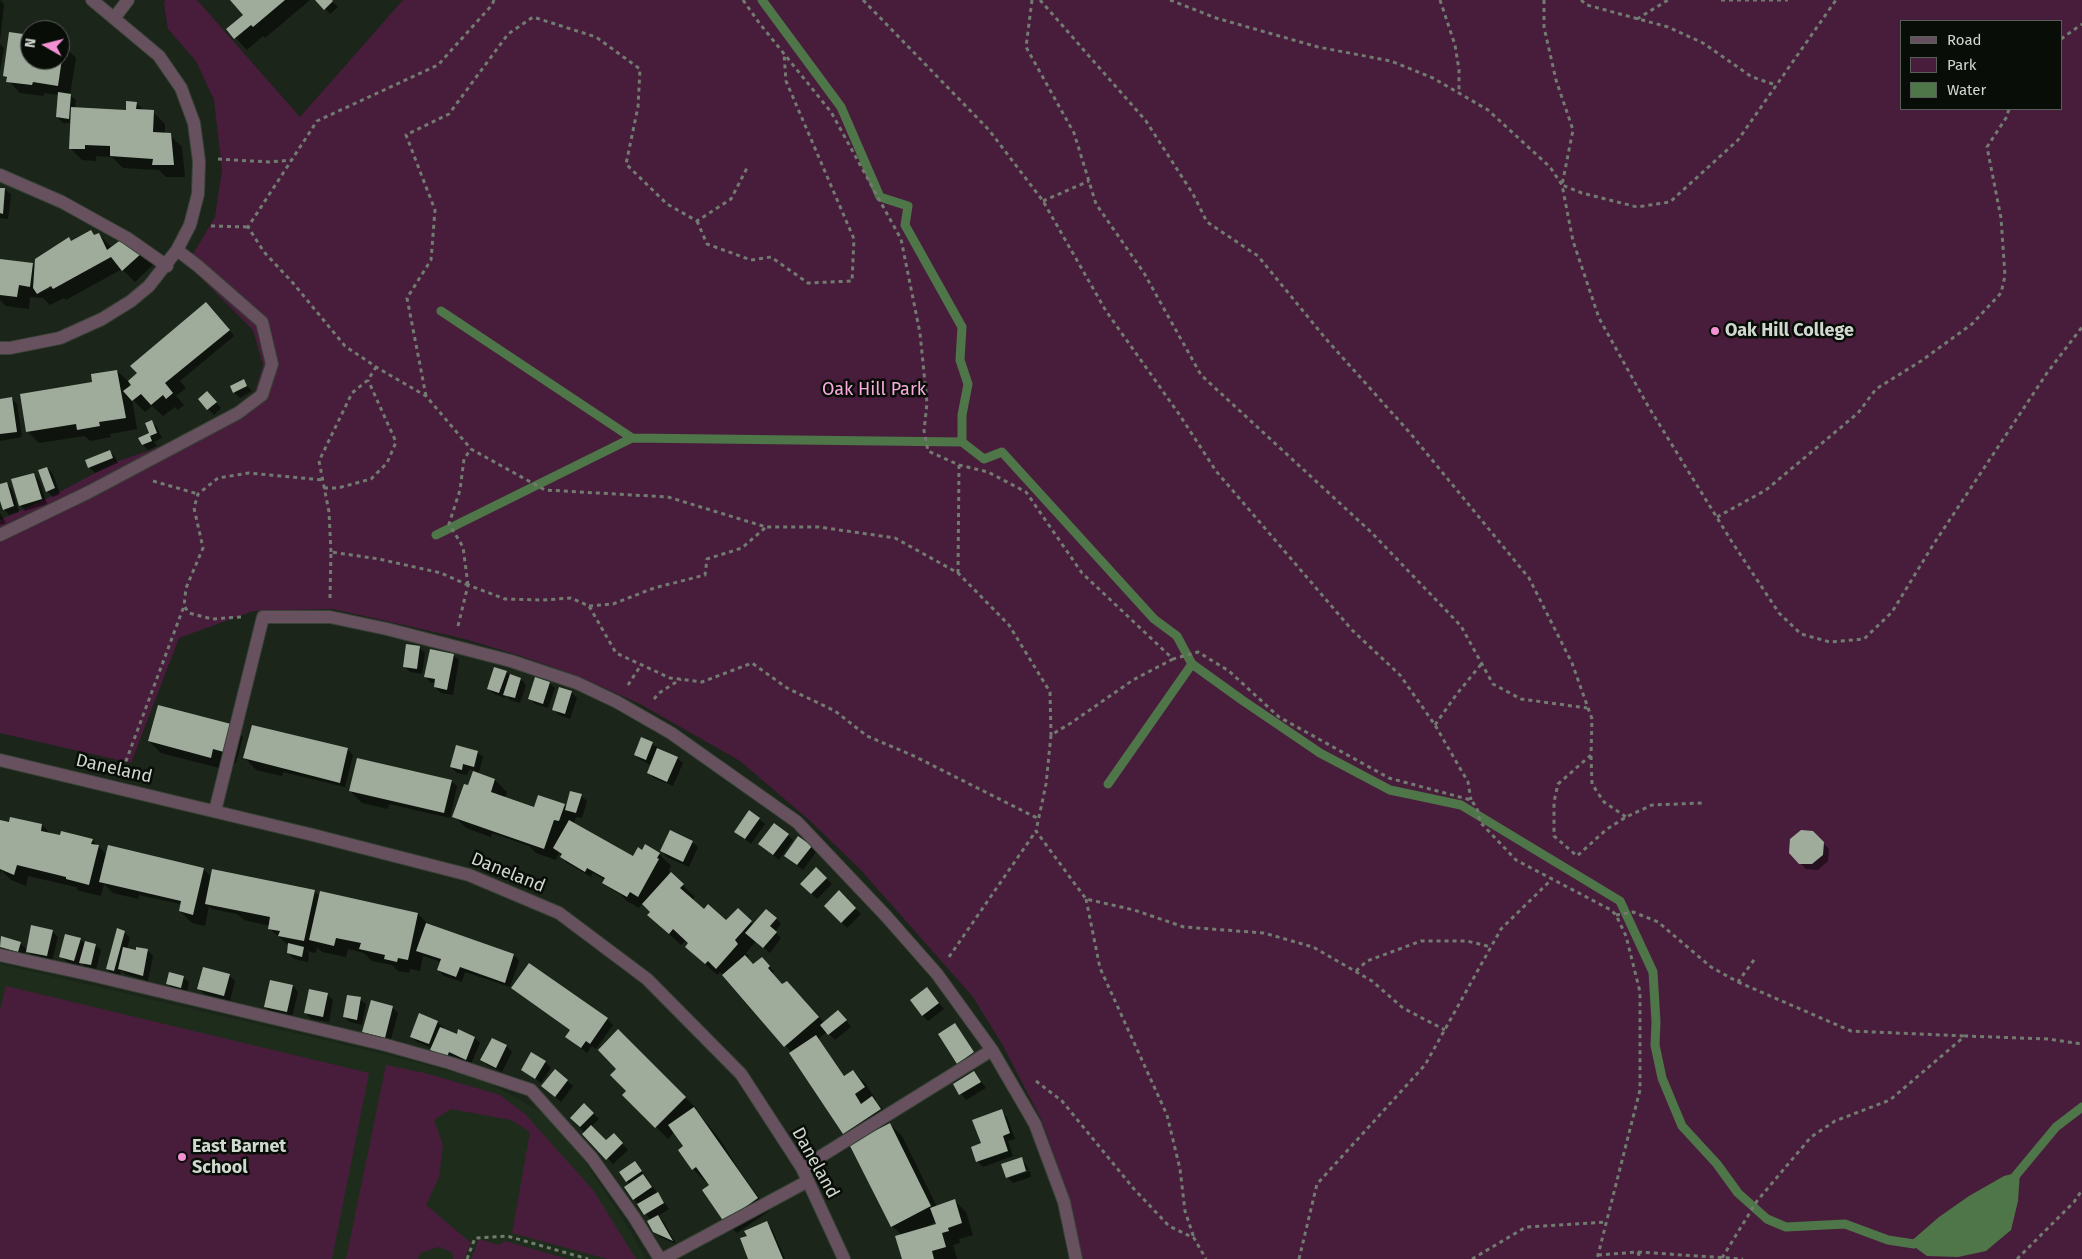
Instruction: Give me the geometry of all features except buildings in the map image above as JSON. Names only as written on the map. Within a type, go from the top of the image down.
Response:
[{"type":"street","points":[[0,348],[10,348],[60,338],[102,319],[131,301],[149,286],[167,266],[190,225],[198,194],[199,161],[194,123],[181,88],[158,56],[115,17],[92,0]]},
{"type":"street","points":[[115,17],[128,0]]},
{"type":"street","points":[[0,175],[62,202],[126,238],[167,266]]},
{"type":"street","points":[[0,536],[238,413],[262,395],[272,364],[262,322],[177,250]]},
{"type":"street","points":[[215,811],[263,617],[330,617],[452,646],[511,661],[577,683],[617,702],[678,738],[798,822],[886,916],[937,974],[992,1050],[1007,1079],[1035,1124],[1064,1202],[1076,1259]]},
{"type":"street","name":"Daneland","points":[[0,760],[215,811],[469,875],[559,913],[647,979],[741,1074],[802,1168],[844,1259]]},
{"type":"street","points":[[0,955],[386,1045],[450,1063],[531,1090],[592,1158],[662,1259],[808,1181]]},
{"type":"street","points":[[802,1168],[992,1050]]},
{"type":"path","points":[[248,228],[317,121],[438,65],[492,5],[494,0]]},
{"type":"path","points":[[743,0],[831,112],[901,239],[920,333],[927,403],[924,431],[928,451],[959,465],[988,472],[1026,492],[1082,573],[1174,659]]},
{"type":"path","points":[[863,0],[989,130],[1043,201],[1106,311],[1179,414],[1216,471],[1352,630],[1400,675],[1435,725],[1468,782],[1480,822],[1516,860],[1611,910],[1616,915],[1626,936],[1640,992],[1640,1090],[1597,1257],[1638,1252],[1743,1259]]},
{"type":"path","points":[[1032,0],[1026,47],[1074,133],[1096,204],[1144,273],[1201,375],[1371,532],[1460,626],[1483,662],[1493,684],[1520,699],[1587,708]]},
{"type":"path","points":[[1040,0],[1146,121],[1193,194],[1207,222],[1258,256],[1326,338],[1410,433],[1529,578],[1572,663],[1592,719],[1592,784],[1604,802],[1626,817]]},
{"type":"path","points":[[1170,0],[1216,18],[1318,47],[1390,61],[1433,78],[1488,110],[1550,168],[1562,185],[1637,207],[1670,202],[1738,140],[1836,0]]},
{"type":"path","points":[[1440,0],[1455,45],[1459,70],[1459,93]]},
{"type":"path","points":[[1544,0],[1544,27],[1556,80],[1573,130],[1562,185],[1573,241],[1599,318],[1648,406],[1717,517],[1779,613],[1801,634],[1830,642],[1864,639],[1892,612],[1933,545],[2047,373],[2082,327]]},
{"type":"path","points":[[1581,0],[1587,6],[1668,27],[1703,43],[1752,77],[1776,85]]},
{"type":"path","points":[[1637,20],[1668,0]]},
{"type":"path","points":[[1721,0],[1788,0]]},
{"type":"path","points":[[426,396],[407,298],[431,260],[435,210],[406,135],[449,114],[508,34],[533,17],[596,37],[640,69],[638,107],[626,164],[668,204],[697,222],[708,244],[751,260],[770,258],[808,283],[852,281],[854,239],[786,81],[784,53]]},
{"type":"path","points":[[2062,38],[2082,24]]},
{"type":"path","points":[[1717,517],[1766,490],[1858,413],[1876,389],[1921,361],[1972,324],[2001,293],[2004,276],[2001,218],[1987,147],[2006,118],[2009,110]]},
{"type":"path","points":[[199,161],[222,159],[269,162],[292,160]]},
{"type":"path","points":[[697,222],[731,198],[748,166]]},
{"type":"path","points":[[1043,201],[1089,180]]},
{"type":"path","points":[[190,225],[248,228]]},
{"type":"path","points":[[248,228],[264,252],[293,283],[345,346],[376,367],[426,396],[472,449],[545,490],[668,496],[766,527],[818,527],[895,538],[958,573],[1009,624],[1050,692],[1051,734],[1046,784],[1039,819],[1036,831],[937,974]]},
{"type":"path","points":[[330,617],[331,552],[329,512],[319,461],[352,393],[368,380],[376,367]]},
{"type":"path","points":[[324,488],[338,488],[371,479],[388,463],[396,442],[368,380]]},
{"type":"path","points":[[452,646],[468,585],[461,544],[449,524],[460,490],[464,459],[472,449]]},
{"type":"path","points":[[958,573],[959,465]]},
{"type":"path","points":[[132,469],[155,483],[198,494]]},
{"type":"path","points":[[116,788],[184,606],[186,588],[203,548],[194,508],[198,494],[218,478],[249,473],[323,480]]},
{"type":"path","points":[[331,552],[379,559],[441,573],[505,599],[543,600],[571,598],[589,606],[613,604],[654,588],[704,575],[707,559],[742,548],[766,527]]},
{"type":"path","points":[[184,606],[189,613],[212,618],[263,617]]},
{"type":"path","points":[[589,606],[616,653],[670,678],[702,682],[752,663],[787,688],[835,711],[867,736],[914,756],[1039,819]]},
{"type":"path","points":[[1051,734],[1071,724],[1133,680],[1174,659],[1198,652],[1229,671],[1279,717],[1389,778],[1472,800]]},
{"type":"path","points":[[1435,725],[1483,662]]},
{"type":"path","points":[[659,693],[681,679]]},
{"type":"path","points":[[1591,755],[1558,784],[1554,802],[1554,836],[1577,856],[1595,838],[1626,817],[1652,805],[1702,803]]},
{"type":"path","points":[[1036,831],[1086,899],[1100,968],[1167,1115],[1180,1169],[1185,1211],[1194,1238],[1206,1259]]},
{"type":"path","points":[[1299,1259],[1317,1184],[1426,1065],[1501,929],[1552,879]]},
{"type":"path","points":[[1086,899],[1134,910],[1184,927],[1264,933],[1313,947],[1372,981],[1403,1008],[1445,1030]]},
{"type":"path","points":[[1616,915],[1633,912],[1658,922],[1711,968],[1738,982],[1851,1031],[2048,1039],[2082,1044]]},
{"type":"path","points":[[1356,972],[1367,961],[1421,941],[1467,942],[1491,947]]},
{"type":"path","points":[[1738,982],[1756,956]]},
{"type":"path","points":[[1722,1258],[1757,1201],[1811,1137],[1835,1121],[1890,1100],[1965,1036]]},
{"type":"path","points":[[1007,1079],[1037,1082],[1062,1100],[1134,1189],[1170,1226],[1194,1238]]},
{"type":"path","points":[[2017,1259],[2074,1202],[2082,1190]]},
{"type":"path","points":[[1472,1259],[1526,1227],[1606,1222]]},
{"type":"path","points":[[467,1259],[475,1238],[507,1236],[588,1259]]},
{"type":"path","points":[[1638,1252],[1640,1259]]},
{"type":"shaded area","name":"East Barnet School","points":[[0,964],[384,1054],[486,1081],[543,1113],[584,1160],[626,1224],[646,1259],[0,1259]]},
{"type":"green space","name":"Oak Hill Park","points":[[165,0],[197,0],[300,117],[403,0],[2082,0],[2082,1259],[1082,1259],[1071,1203],[1041,1119],[1002,1044],[973,997],[860,869],[808,819],[740,761],[640,704],[578,676],[461,638],[333,609],[253,611],[179,638],[131,763],[0,733],[0,520],[50,497],[116,462],[165,445],[253,398],[263,365],[253,330],[187,264],[215,217],[222,170],[214,100],[196,61],[168,29]]},
{"type":"green space","name":"East Barnet School","points":[[6,986],[369,1073],[332,1259],[0,1259],[0,1010]]},
{"type":"green space","points":[[386,1065],[425,1073],[500,1095],[525,1114],[593,1190],[636,1259],[607,1259],[512,1233],[530,1132],[511,1120],[451,1109],[434,1120],[443,1145],[439,1177],[426,1205],[471,1243],[464,1259],[453,1259],[452,1252],[438,1247],[420,1253],[418,1259],[346,1259]]},
{"type":"green space","points":[[479,1239],[499,1245],[505,1241],[568,1259],[471,1259]]},
{"type":"water","points":[[2020,1172],[2018,1201],[2011,1230],[1986,1251],[1958,1257],[1927,1256],[1909,1243],[1939,1217],[1969,1196],[2004,1176]]},
{"type":"waterway","points":[[762,0],[841,107],[880,197],[908,206],[905,225],[962,327],[960,360],[968,384],[962,415],[962,442],[984,459],[1002,452],[1154,619],[1177,636],[1192,664],[1242,700],[1320,753],[1390,790],[1461,805],[1620,901],[1653,972],[1656,1022],[1655,1045],[1662,1078],[1682,1126],[1717,1164],[1738,1193],[1767,1219],[1786,1227],[1845,1224],[1888,1240],[1914,1244],[1920,1241]]},
{"type":"waterway","points":[[441,311],[632,438]]},
{"type":"waterway","points":[[436,535],[632,438],[962,442]]},
{"type":"waterway","points":[[1108,784],[1192,664]]},
{"type":"waterway","points":[[2012,1180],[2056,1127],[2082,1107]]},
{"type":"place","name":"Oak Hill College","points":[[1715,331]]},
{"type":"place","name":"East Barnet School","points":[[182,1157]]}]
